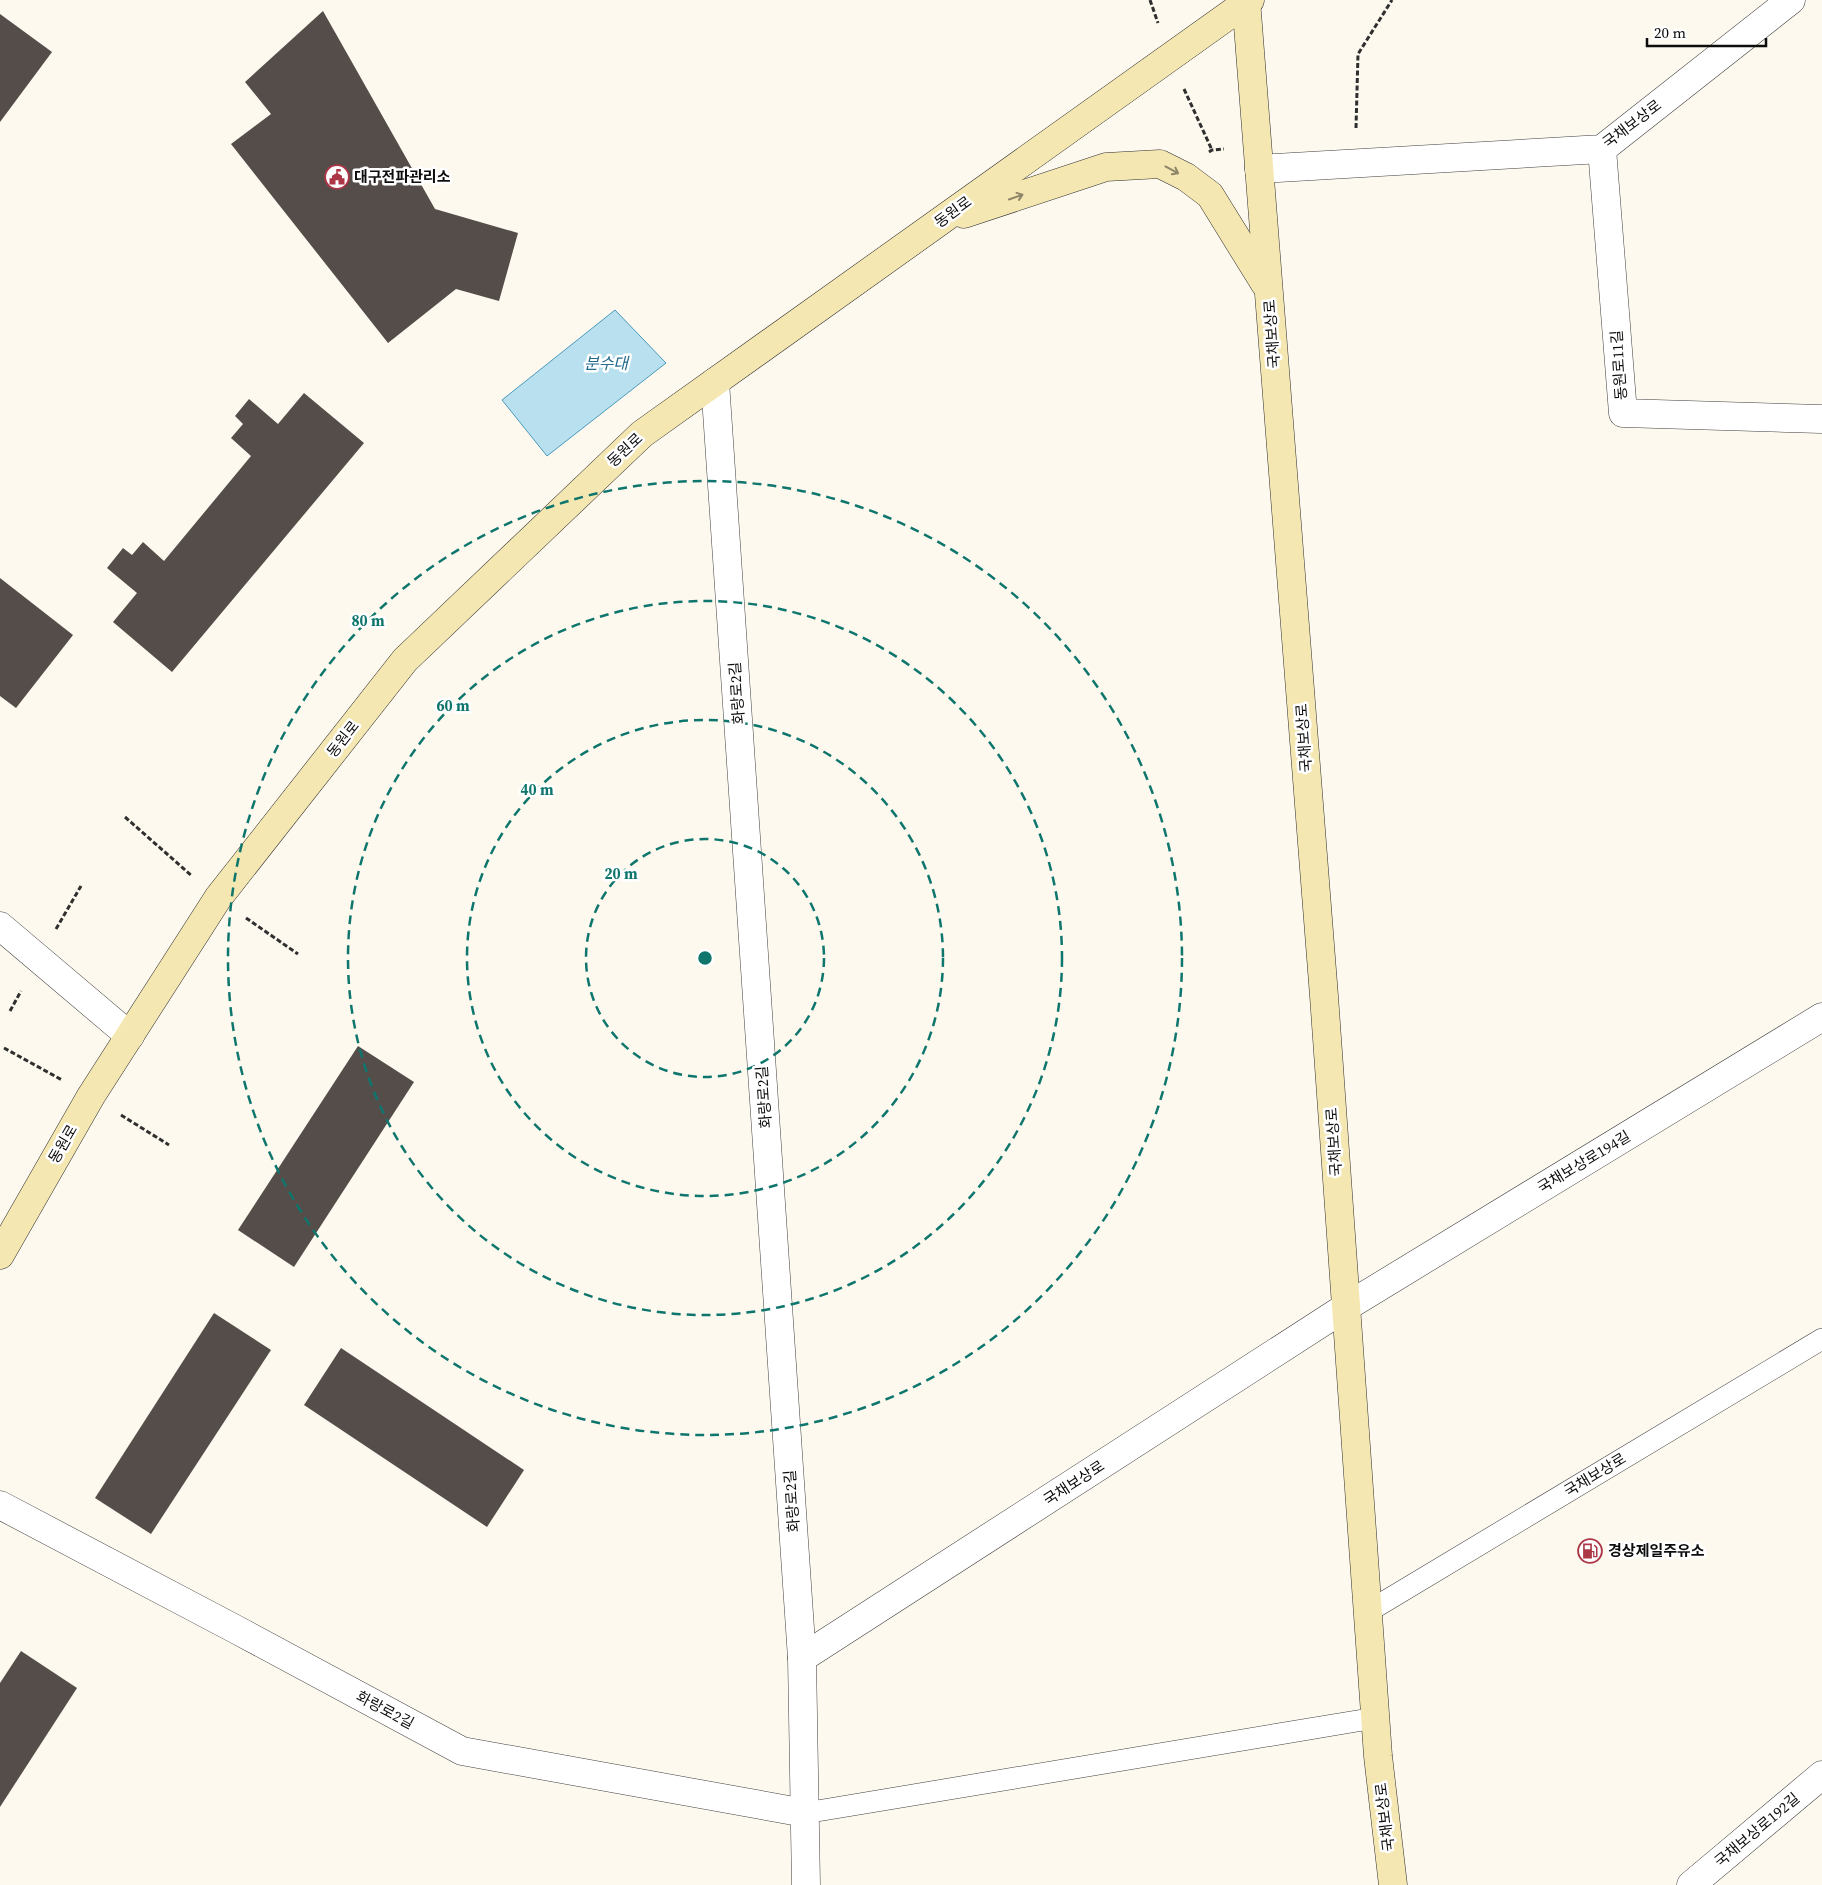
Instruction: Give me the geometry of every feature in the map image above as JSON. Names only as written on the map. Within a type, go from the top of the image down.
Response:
[{"type":"main road","name":"국채보상로","points":[[1248,1],[1369,1611],[1375,1718],[1393,1885]]},
{"type":"main road","name":"동원로","points":[[0,1255],[91,1096],[218,898],[405,660],[642,434],[1248,1]]},
{"type":"main road","points":[[937,223],[1106,167],[1160,164],[1186,178],[1210,195],[1269,289]]},
{"type":"street","name":"국채보상로","points":[[1259,157],[1602,149],[1791,0]]},
{"type":"street","name":"동원로11길","points":[[1602,149],[1623,413],[1822,422]]},
{"type":"street","name":"화랑로2길","points":[[715,382],[802,1658],[806,1885]]},
{"type":"street","points":[[0,926],[130,1036]]},
{"type":"street","name":"국채보상로194길","points":[[1346,1307],[1822,1017]]},
{"type":"street","name":"국채보상로","points":[[802,1658],[1346,1307]]},
{"type":"street","name":"화랑로2길","points":[[0,1506],[238,1630],[462,1752],[805,1813]]},
{"type":"street","name":"국채보상로192길","points":[[1691,1885],[1822,1775]]},
{"type":"lane","name":"국채보상로","points":[[1369,1611],[1822,1339]]},
{"type":"lane","points":[[805,1813],[1375,1718]]},
{"type":"path","points":[[1346,130],[1356,129],[1358,54],[1392,0]]},
{"type":"path","points":[[1212,150],[1259,157]]},
{"type":"water","name":"분수대","points":[[615,310],[666,363],[547,456],[502,400]]},
{"type":"building","name":"대구전파관리소","points":[[323,11],[435,209],[518,233],[499,301],[456,289],[388,343],[231,144],[271,114],[245,82]]},
{"type":"building","points":[[0,14],[52,52],[0,122]]},
{"type":"building","points":[[304,393],[364,443],[172,672],[113,622],[137,593],[107,568],[123,548],[132,555],[143,542],[164,561],[251,456],[231,438],[243,424],[235,416],[249,399],[278,424]]},
{"type":"building","points":[[0,578],[73,635],[16,708],[0,696]]},
{"type":"building","points":[[358,1046],[414,1082],[294,1267],[238,1230]]},
{"type":"building","points":[[214,1313],[271,1350],[151,1534],[95,1498]]},
{"type":"building","points":[[341,1348],[524,1470],[487,1527],[304,1405]]},
{"type":"building","points":[[21,1651],[77,1688],[0,1807],[0,1683]]},
{"type":"place","name":"대구전파관리소","points":[[337,177]]},
{"type":"place","name":"경상제일주유소","points":[[1590,1551]]}]
